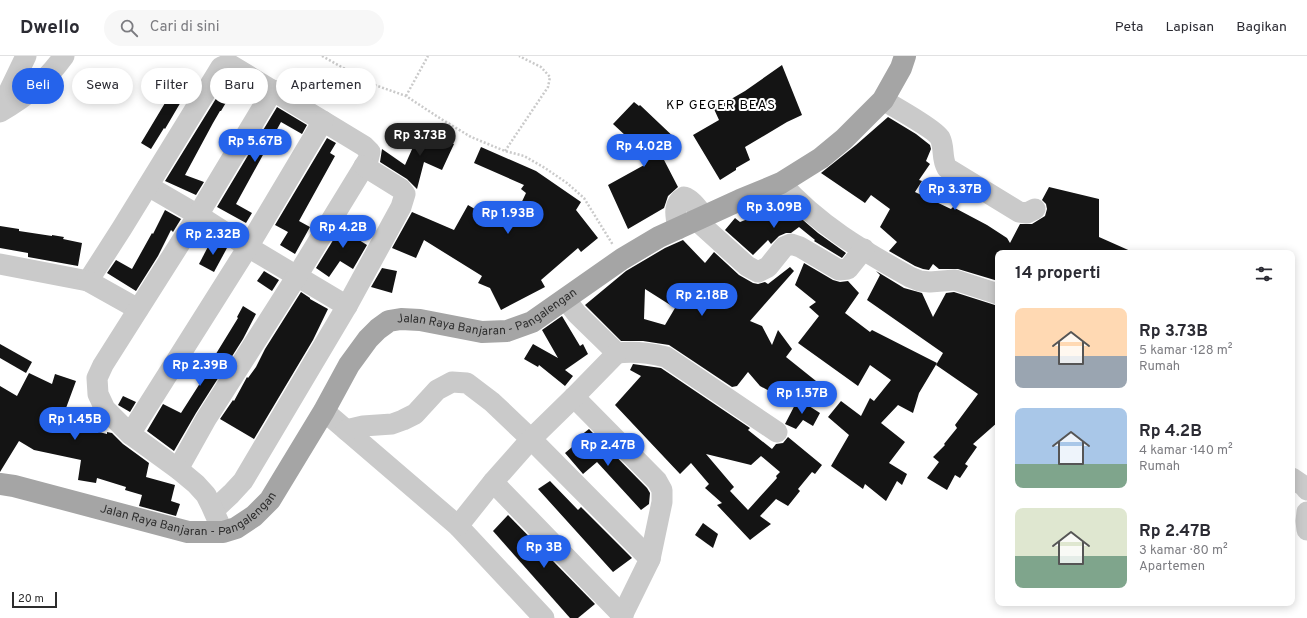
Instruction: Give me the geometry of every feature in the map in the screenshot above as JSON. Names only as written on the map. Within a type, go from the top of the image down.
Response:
[{"type":"main road","name":"Jalan Raya Banjaran - Pangalengan","points":[[0,484],[14,486],[188,532],[223,532],[236,528],[254,516],[270,500],[324,412],[348,365],[368,339],[389,321],[401,319],[420,320],[482,332],[508,331],[532,322],[622,259],[659,237],[781,183],[821,158],[844,139],[883,100],[901,68],[905,56]]},
{"type":"street","points":[[0,111],[26,56]]},
{"type":"street","points":[[0,111],[20,100],[40,85],[64,56]]},
{"type":"street","points":[[88,281],[221,67],[229,64],[364,146],[370,152],[368,160],[297,276],[206,419],[178,469]]},
{"type":"street","points":[[223,532],[206,495],[196,484],[130,434],[105,409],[98,394],[97,378],[103,365],[198,215],[273,90]]},
{"type":"street","points":[[883,100],[910,116],[939,137],[942,144],[943,162],[947,168],[1019,212],[1027,213],[1035,209]]},
{"type":"street","points":[[130,434],[248,247],[323,121]]},
{"type":"street","points":[[214,510],[243,481],[347,306],[402,207],[406,194],[401,189],[364,166]]},
{"type":"street","points":[[781,183],[819,220],[833,231],[906,274],[920,281],[930,282],[955,280],[995,293]]},
{"type":"street","points":[[148,186],[347,306]]},
{"type":"street","points":[[693,222],[747,266],[758,272],[768,268],[784,247],[790,244],[800,247],[839,270],[848,269],[864,250]]},
{"type":"street","points":[[0,264],[88,281],[138,309]]},
{"type":"street","points":[[565,299],[577,314],[618,353]]},
{"type":"street","points":[[458,526],[493,482],[531,439],[618,353],[627,351],[651,353],[666,357],[777,432]]},
{"type":"street","points":[[346,430],[363,426],[392,424],[403,420],[415,414],[437,390],[452,382],[468,383],[492,402],[531,439],[650,559]]},
{"type":"street","points":[[493,482],[622,617],[650,559],[662,502],[662,490],[656,481],[574,398]]},
{"type":"street","points":[[324,412],[458,526],[544,618]]},
{"type":"street","points":[[1295,480],[1307,490]]},
{"type":"street","points":[[1307,512],[1307,530]]},
{"type":"path","points":[[322,56],[372,84],[406,96],[472,137],[505,151],[524,156],[545,168],[567,183],[584,198],[622,259]]},
{"type":"path","points":[[406,96],[428,56]]},
{"type":"path","points":[[505,151],[548,87],[550,77],[541,67],[519,56]]},
{"type":"building","points":[[782,65],[802,115],[787,122],[745,147],[750,160],[720,180],[693,135],[719,120],[714,109],[745,91]]},
{"type":"building","points":[[634,102],[639,106],[640,105],[679,142],[663,158],[678,187],[668,196],[664,208],[628,229],[608,185],[646,164],[639,148],[613,124]]},
{"type":"building","points":[[164,104],[180,104],[151,149],[141,143]]},
{"type":"building","points":[[213,104],[225,104],[213,123],[185,175],[204,182],[196,195],[165,181]]},
{"type":"building","points":[[277,107],[307,125],[302,134],[281,122],[236,204],[252,213],[246,223],[217,207]]},
{"type":"building","points":[[888,117],[916,134],[930,145],[931,149],[926,161],[930,164],[919,180],[922,181],[915,192],[951,209],[953,207],[987,225],[1007,238],[1010,243],[1020,224],[1032,224],[1045,216],[1047,209],[1046,204],[1042,200],[1049,187],[1099,199],[1099,237],[1128,250],[995,250],[995,280],[958,269],[939,269],[933,264],[929,270],[915,266],[889,251],[897,242],[880,227],[890,209],[871,195],[865,203],[821,173]]},
{"type":"building","points":[[421,129],[454,144],[442,170],[424,162],[417,189],[407,179],[380,162],[382,149],[405,165]]},
{"type":"building","points":[[327,138],[336,143],[330,153],[335,156],[299,221],[310,227],[295,254],[280,245],[288,232],[275,225]]},
{"type":"building","points":[[481,147],[536,171],[581,202],[576,210],[598,238],[581,252],[578,248],[541,280],[545,287],[501,310],[490,288],[478,283],[482,276],[424,240],[416,258],[392,248],[412,212],[454,230],[468,205],[509,229],[526,193],[521,189],[524,185],[474,163]]},
{"type":"building","points":[[781,201],[818,233],[846,253],[842,258],[814,241],[815,240],[799,227],[791,233],[786,233],[779,236],[771,244],[768,240],[753,255],[725,230],[735,218],[740,222],[748,219],[767,206],[772,213]]},
{"type":"building","points":[[165,210],[181,219],[173,232],[171,230],[158,256],[136,291],[107,273],[116,260],[132,269],[152,233],[153,234]]},
{"type":"building","points":[[348,216],[359,222],[351,235],[367,245],[353,269],[340,261],[329,277],[316,268]]},
{"type":"building","points":[[0,226],[19,229],[19,231],[64,237],[63,239],[82,243],[78,266],[28,257],[28,253],[0,248]]},
{"type":"building","points":[[202,232],[209,237],[204,245],[196,241]]},
{"type":"building","points":[[212,239],[227,248],[214,272],[199,264]]},
{"type":"building","points":[[683,240],[705,263],[714,252],[739,275],[753,283],[758,284],[765,282],[768,284],[790,267],[794,271],[750,321],[762,326],[772,345],[778,330],[792,349],[786,357],[816,381],[793,400],[776,391],[773,393],[760,386],[748,372],[737,386],[732,387],[669,345],[643,341],[621,341],[585,305],[626,271],[665,248]],"holes":[[[645,289],[675,308],[665,325],[644,319]]]},
{"type":"building","points":[[804,263],[833,280],[840,282],[848,281],[859,293],[845,313],[870,332],[872,330],[937,363],[919,393],[913,413],[898,405],[881,423],[905,442],[889,463],[907,474],[902,485],[897,481],[886,501],[865,484],[863,489],[831,466],[849,435],[828,417],[841,401],[861,416],[870,398],[874,401],[891,380],[870,365],[858,386],[798,343],[819,316],[809,307],[816,302],[795,285]]},
{"type":"building","points":[[382,268],[397,271],[392,293],[371,287]]},
{"type":"building","points":[[264,271],[279,280],[272,291],[257,281]]},
{"type":"building","points":[[876,271],[904,288],[922,293],[933,317],[946,293],[954,292],[995,305],[995,425],[973,444],[977,447],[965,464],[968,466],[960,478],[955,475],[947,490],[927,478],[939,462],[933,457],[945,445],[944,444],[957,428],[955,425],[978,394],[936,365],[943,353],[867,300],[880,275]]},
{"type":"building","points":[[301,292],[328,309],[313,340],[254,439],[220,419],[233,400],[234,401],[247,377],[248,378],[256,367],[265,349]]},
{"type":"building","points":[[243,306],[256,314],[243,339],[196,413],[174,451],[147,431],[163,404],[181,413],[204,377],[214,357],[238,318],[237,317]]},
{"type":"building","points":[[562,316],[580,346],[583,344],[588,354],[565,370],[573,376],[565,386],[539,365],[538,367],[524,359],[533,344],[558,358],[542,330]]},
{"type":"building","points":[[0,344],[32,362],[26,373],[0,358]]},
{"type":"building","points":[[633,364],[661,368],[750,428],[748,430],[772,449],[776,444],[783,443],[788,437],[822,465],[815,474],[812,472],[798,489],[800,491],[788,506],[776,499],[760,516],[771,524],[750,540],[717,505],[722,503],[705,488],[709,484],[691,463],[680,474],[615,405],[641,376],[630,370]],"holes":[[[706,454],[751,465],[761,456],[780,472],[776,476],[777,478],[748,510],[730,491],[734,487]]]},
{"type":"building","points":[[29,373],[52,384],[55,374],[76,381],[59,427],[86,433],[87,429],[107,434],[107,432],[112,433],[123,444],[149,463],[146,477],[175,485],[171,501],[180,504],[176,516],[139,506],[142,495],[125,490],[126,487],[97,478],[96,483],[78,480],[81,460],[34,450],[19,441],[0,472],[0,386],[17,396]]},
{"type":"building","points":[[123,396],[136,402],[130,412],[118,405]]},
{"type":"building","points":[[798,399],[820,413],[813,426],[803,420],[796,429],[785,424]]},
{"type":"building","points":[[589,429],[647,488],[650,493],[649,504],[641,510],[597,462],[583,474],[565,453],[578,442],[576,439]]},
{"type":"building","points":[[550,481],[578,510],[581,507],[632,558],[613,572],[538,489]]},
{"type":"building","points":[[508,515],[595,604],[578,618],[570,618],[493,531]]},
{"type":"building","points":[[703,523],[718,534],[713,548],[695,535]]},
{"type":"district","name":"KP GEGER BEAS","points":[[721,106]]}]
